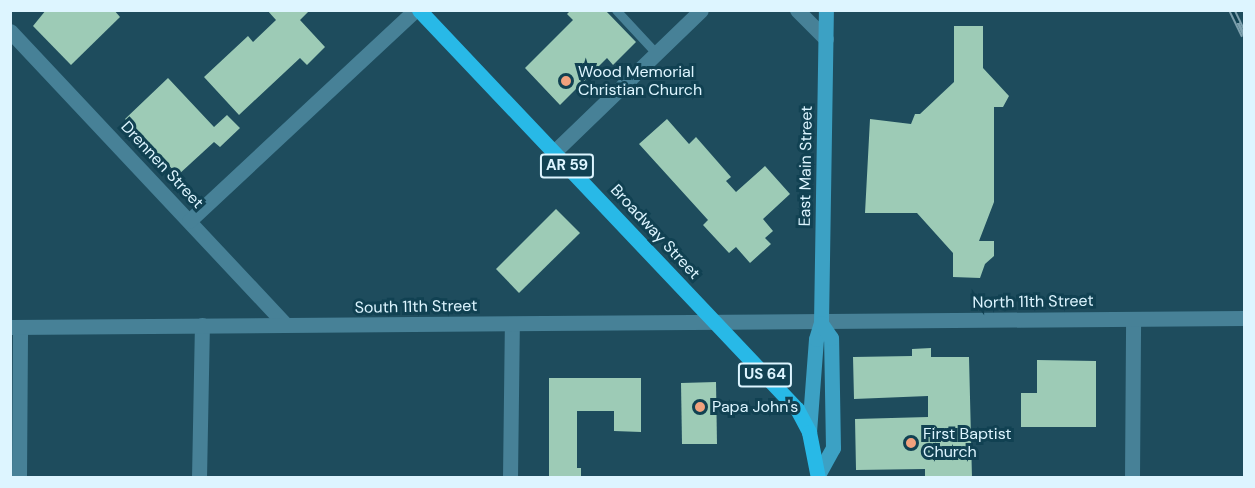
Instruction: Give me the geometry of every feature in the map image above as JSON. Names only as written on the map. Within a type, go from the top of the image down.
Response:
[{"type":"main road","name":"Broadway Street","points":[[417,10],[797,410],[808,432]]},
{"type":"main road","name":"East Main Street","points":[[818,475],[808,432],[816,339],[821,323],[826,10]]},
{"type":"main road","name":"East Main Street","points":[[818,475],[833,448],[831,338],[821,323]]},
{"type":"street","points":[[189,221],[417,10]]},
{"type":"street","points":[[554,152],[701,10]]},
{"type":"street","points":[[797,10],[826,39]]},
{"type":"street","name":"Drennen Street","points":[[10,32],[286,325]]},
{"type":"street","name":"North 11th Street","points":[[821,323],[1245,318]]},
{"type":"street","points":[[1132,477],[1133,319]]},
{"type":"street","name":"South 11th Street","points":[[15,327],[821,323]]},
{"type":"street","points":[[510,477],[512,324]]},
{"type":"street","points":[[199,477],[202,326]]},
{"type":"street","points":[[15,327],[19,477]]},
{"type":"lane","points":[[616,10],[655,52]]},
{"type":"building","points":[[46,10],[114,10],[120,17],[71,65],[33,26]]},
{"type":"building","points":[[267,10],[310,10],[300,20],[325,47],[307,65],[300,58],[239,115],[204,77],[248,36],[253,42],[276,20]]},
{"type":"building","points":[[571,10],[605,10],[636,42],[613,65],[607,58],[560,105],[525,68],[573,20],[567,14]]},
{"type":"building","points":[[954,26],[983,26],[983,68],[1009,96],[1003,107],[994,107],[994,202],[979,241],[994,241],[994,256],[985,264],[980,278],[953,277],[953,253],[917,213],[865,213],[870,119],[911,124],[915,114],[920,114],[954,82]]},
{"type":"building","points":[[168,78],[214,127],[227,115],[240,128],[220,147],[214,142],[178,175],[125,119]]},
{"type":"building","points":[[667,119],[689,144],[696,137],[731,177],[726,181],[736,192],[765,166],[790,194],[763,219],[773,231],[765,238],[771,244],[750,263],[736,247],[729,253],[703,225],[708,220],[639,144]]},
{"type":"building","points":[[556,209],[580,233],[519,293],[496,269]]},
{"type":"building","points":[[931,348],[931,357],[969,357],[972,478],[925,478],[925,469],[856,470],[855,419],[928,417],[928,396],[854,399],[853,357],[912,356],[912,349]]},
{"type":"building","points":[[1037,360],[1096,361],[1096,427],[1021,427],[1021,393],[1037,393]]},
{"type":"building","points":[[549,378],[641,378],[641,432],[614,431],[614,411],[577,411],[577,468],[581,468],[581,478],[549,478]]},
{"type":"building","points":[[716,382],[717,444],[682,444],[681,383]]},
{"type":"railway","points":[[1232,10],[1244,35]]},
{"type":"place","name":"Wood Memorial Christian Church","points":[[566,81]]},
{"type":"place","name":"Papa John's","points":[[700,407]]},
{"type":"place","name":"First Baptist Church","points":[[911,443]]}]
